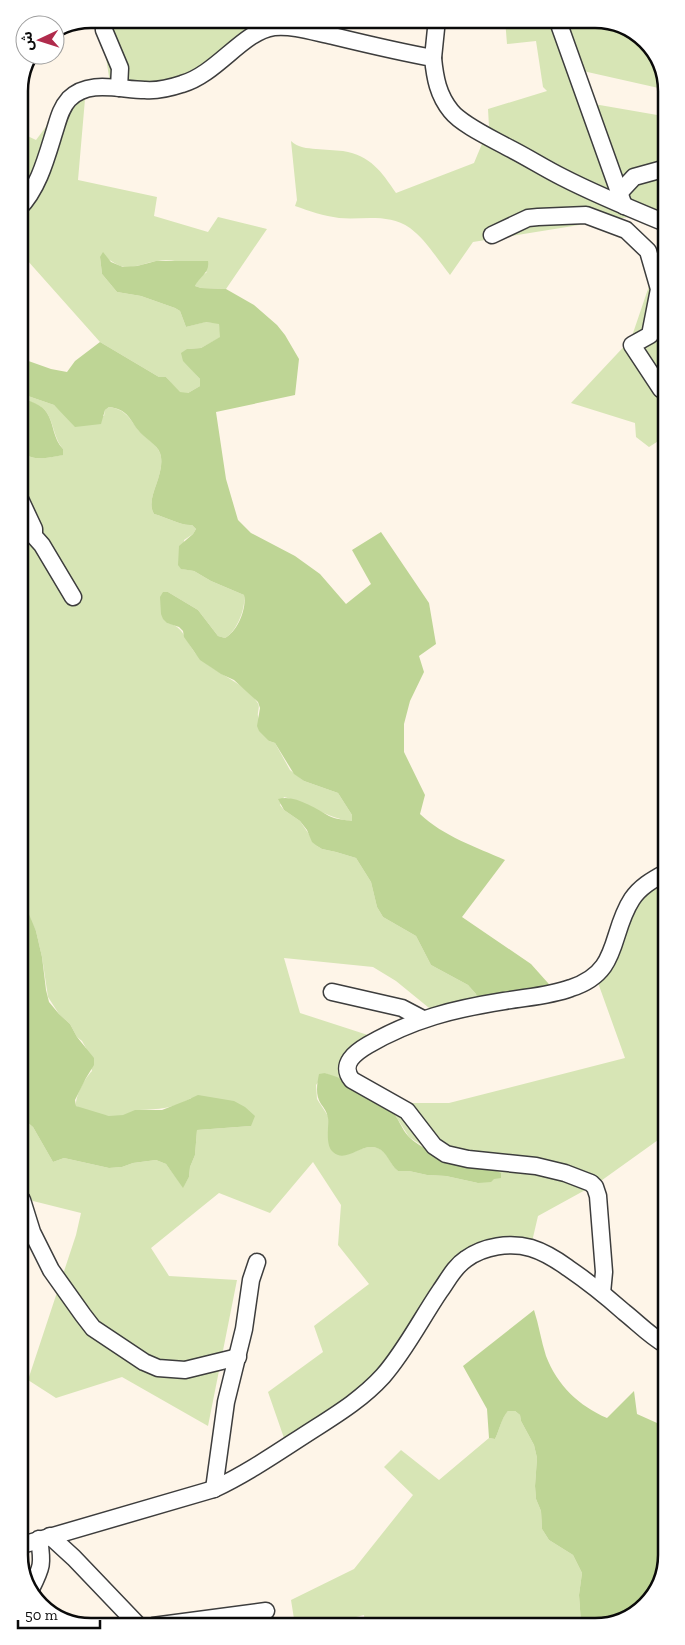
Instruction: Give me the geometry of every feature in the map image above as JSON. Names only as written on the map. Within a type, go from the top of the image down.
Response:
[{"type":"street","points":[[104,27],[120,68],[119,88]]},
{"type":"street","points":[[28,196],[44,163],[62,107],[70,98],[82,90],[100,86],[146,90],[164,88],[196,80],[252,35],[273,27]]},
{"type":"street","points":[[278,27],[305,30],[433,58]]},
{"type":"street","points":[[435,28],[433,58],[436,80],[439,92],[453,114],[484,134],[560,176],[622,199],[658,219]]},
{"type":"street","points":[[560,28],[622,199]]},
{"type":"street","points":[[622,199],[634,177],[658,170]]},
{"type":"street","points":[[492,235],[528,218],[586,215],[626,230],[648,251],[658,286]]},
{"type":"street","points":[[658,295],[650,335],[632,345],[658,384]]},
{"type":"street","points":[[28,516],[34,529],[34,536],[73,597]]},
{"type":"street","points":[[602,1293],[604,1272],[598,1196],[591,1183],[565,1173],[536,1166],[468,1159],[446,1154],[434,1146],[407,1111],[350,1078],[348,1064],[354,1054],[394,1030],[423,1019],[466,1008],[560,992],[586,982],[603,969],[610,957],[620,923],[632,898],[642,887],[658,877]]},
{"type":"street","points":[[332,992],[402,1008],[423,1019]]},
{"type":"street","points":[[28,1219],[32,1232],[51,1270],[82,1316],[93,1328],[144,1362],[158,1368],[184,1370],[238,1357]]},
{"type":"street","points":[[28,1543],[214,1489],[270,1459],[345,1410],[384,1375],[456,1267],[466,1258],[477,1252],[499,1246],[532,1248],[554,1259],[602,1293],[658,1340]]},
{"type":"street","points":[[214,1489],[226,1402],[238,1357],[251,1280],[257,1262]]},
{"type":"street","points":[[34,1582],[42,1562],[44,1538]]},
{"type":"street","points":[[44,1538],[74,1558],[130,1617]]},
{"type":"street","points":[[219,1617],[266,1611]]},
{"type":"green space","points":[[101,27],[363,28],[267,31],[225,50],[181,77],[142,90],[111,89]]},
{"type":"green space","points":[[506,28],[599,28],[622,34],[639,46],[651,63],[658,88],[583,71],[588,103],[658,115],[658,223],[635,216],[473,242],[450,275],[421,238],[402,223],[376,218],[339,218],[295,206],[297,200],[291,141],[303,147],[353,153],[368,161],[380,171],[396,193],[474,163],[489,127],[488,109],[547,91],[543,87],[536,41],[507,44]]},
{"type":"green space","points":[[72,92],[85,99],[78,180],[157,197],[154,216],[208,232],[218,217],[267,229],[226,289],[195,286],[198,279],[207,272],[189,265],[165,260],[133,267],[124,267],[100,257],[102,274],[117,292],[141,296],[175,308],[180,311],[186,327],[205,322],[219,323],[221,337],[201,348],[187,349],[192,370],[200,379],[200,386],[188,393],[180,393],[166,377],[159,377],[100,342],[28,261],[28,136],[36,140]]},
{"type":"green space","points":[[103,252],[111,262],[123,267],[137,266],[156,261],[208,261],[208,269],[195,286],[226,289],[254,305],[277,325],[285,335],[299,359],[295,395],[216,412],[226,479],[238,520],[251,533],[295,556],[320,574],[346,604],[371,584],[352,550],[381,532],[429,603],[436,644],[419,656],[424,672],[410,701],[404,724],[404,752],[425,795],[420,814],[449,835],[505,860],[462,917],[531,964],[556,992],[479,1005],[476,994],[468,985],[431,965],[416,936],[383,917],[377,907],[371,882],[356,858],[317,846],[312,842],[307,830],[300,821],[284,810],[278,799],[291,798],[331,817],[352,821],[352,815],[338,793],[304,781],[294,774],[275,743],[269,741],[259,731],[257,726],[260,708],[258,702],[234,680],[200,660],[184,637],[183,631],[163,619],[160,597],[163,592],[168,592],[198,610],[218,636],[225,638],[238,625],[243,612],[244,595],[211,581],[194,571],[181,569],[178,565],[179,546],[196,529],[192,525],[178,523],[154,514],[152,501],[161,469],[160,453],[127,415],[120,410],[109,407],[105,410],[101,424],[75,427],[54,405],[28,396],[28,361],[51,369],[67,372],[75,361],[100,342],[159,377],[166,377],[180,392],[188,393],[200,386],[200,379],[183,361],[181,353],[187,349],[201,348],[220,337],[219,324],[206,322],[186,327],[180,311],[175,308],[141,296],[117,292],[102,274],[100,257]]},
{"type":"green space","points":[[649,286],[658,289],[658,441],[649,447],[636,437],[635,423],[571,403],[631,339]]},
{"type":"green space","points":[[28,396],[54,405],[64,414],[104,416],[105,410],[109,407],[118,409],[128,416],[139,431],[158,449],[161,469],[153,493],[152,508],[154,514],[178,523],[192,525],[196,529],[193,534],[184,540],[182,569],[194,571],[211,581],[244,595],[244,606],[240,619],[225,638],[218,636],[198,610],[168,592],[167,623],[173,624],[181,631],[193,650],[204,662],[251,694],[258,704],[259,719],[269,741],[275,743],[290,770],[304,781],[338,793],[352,815],[352,821],[326,814],[284,797],[280,805],[284,810],[300,821],[317,846],[356,858],[371,882],[377,907],[383,917],[416,936],[431,965],[468,985],[476,994],[479,1005],[434,1012],[396,981],[373,967],[284,958],[300,1013],[374,1037],[353,1071],[408,1103],[449,1103],[625,1058],[597,980],[625,912],[658,880],[658,1140],[598,1183],[538,1216],[531,1246],[507,1247],[464,1266],[367,1391],[284,1438],[268,1392],[323,1352],[314,1326],[369,1284],[338,1245],[341,1205],[313,1162],[270,1213],[219,1193],[151,1248],[169,1276],[237,1280],[208,1426],[122,1377],[56,1398],[28,1380],[76,1235],[81,1213],[28,1200],[28,1123],[33,1127],[53,1162],[64,1158],[109,1168],[156,1160],[166,1164],[183,1187],[189,1177],[190,1167],[195,1155],[197,1130],[251,1126],[191,1098],[172,1106],[139,1110],[119,1116],[100,1115],[76,1106],[81,1087],[92,1071],[86,1048],[82,1041],[77,1037],[70,1024],[59,1014],[48,997],[36,931],[28,916],[28,456],[40,458],[62,455],[63,449],[45,410],[28,401]],"holes":[[[325,1073],[350,1085],[395,1115],[409,1137],[478,1183],[446,1176],[398,1171],[384,1152],[378,1148],[372,1147],[339,1155],[329,1144],[328,1116],[317,1099],[316,1085]]]},
{"type":"green space","points":[[28,400],[45,410],[57,441],[63,449],[63,455],[46,458],[28,456]]},
{"type":"green space","points":[[28,912],[36,931],[49,1002],[70,1024],[77,1037],[94,1058],[94,1065],[75,1100],[76,1106],[109,1116],[123,1115],[135,1110],[162,1110],[198,1095],[234,1101],[245,1107],[255,1116],[251,1126],[197,1130],[195,1155],[190,1167],[189,1177],[183,1188],[166,1164],[156,1160],[109,1168],[64,1158],[53,1162],[33,1127],[28,1123]]},
{"type":"green space","points":[[325,1073],[337,1077],[390,1110],[396,1116],[406,1134],[421,1146],[484,1166],[501,1173],[501,1178],[494,1179],[491,1182],[478,1183],[446,1176],[398,1171],[384,1152],[371,1147],[343,1156],[338,1155],[333,1152],[329,1145],[328,1116],[319,1101],[317,1093],[319,1074]]},
{"type":"green space","points":[[534,1310],[546,1356],[556,1376],[578,1401],[607,1418],[634,1391],[637,1414],[658,1423],[657,1563],[649,1586],[630,1607],[603,1617],[581,1618],[579,1595],[582,1573],[573,1555],[549,1540],[542,1529],[541,1511],[536,1499],[535,1486],[537,1458],[534,1445],[521,1421],[520,1415],[515,1411],[508,1411],[495,1439],[489,1438],[487,1409],[463,1366]]},
{"type":"green space","points":[[508,1411],[515,1411],[520,1415],[521,1421],[534,1445],[537,1458],[536,1499],[541,1511],[542,1529],[549,1540],[573,1555],[582,1573],[579,1595],[581,1618],[364,1618],[364,1615],[354,1618],[294,1617],[291,1600],[354,1569],[413,1495],[384,1467],[401,1450],[439,1480],[489,1438],[495,1439]]}]
